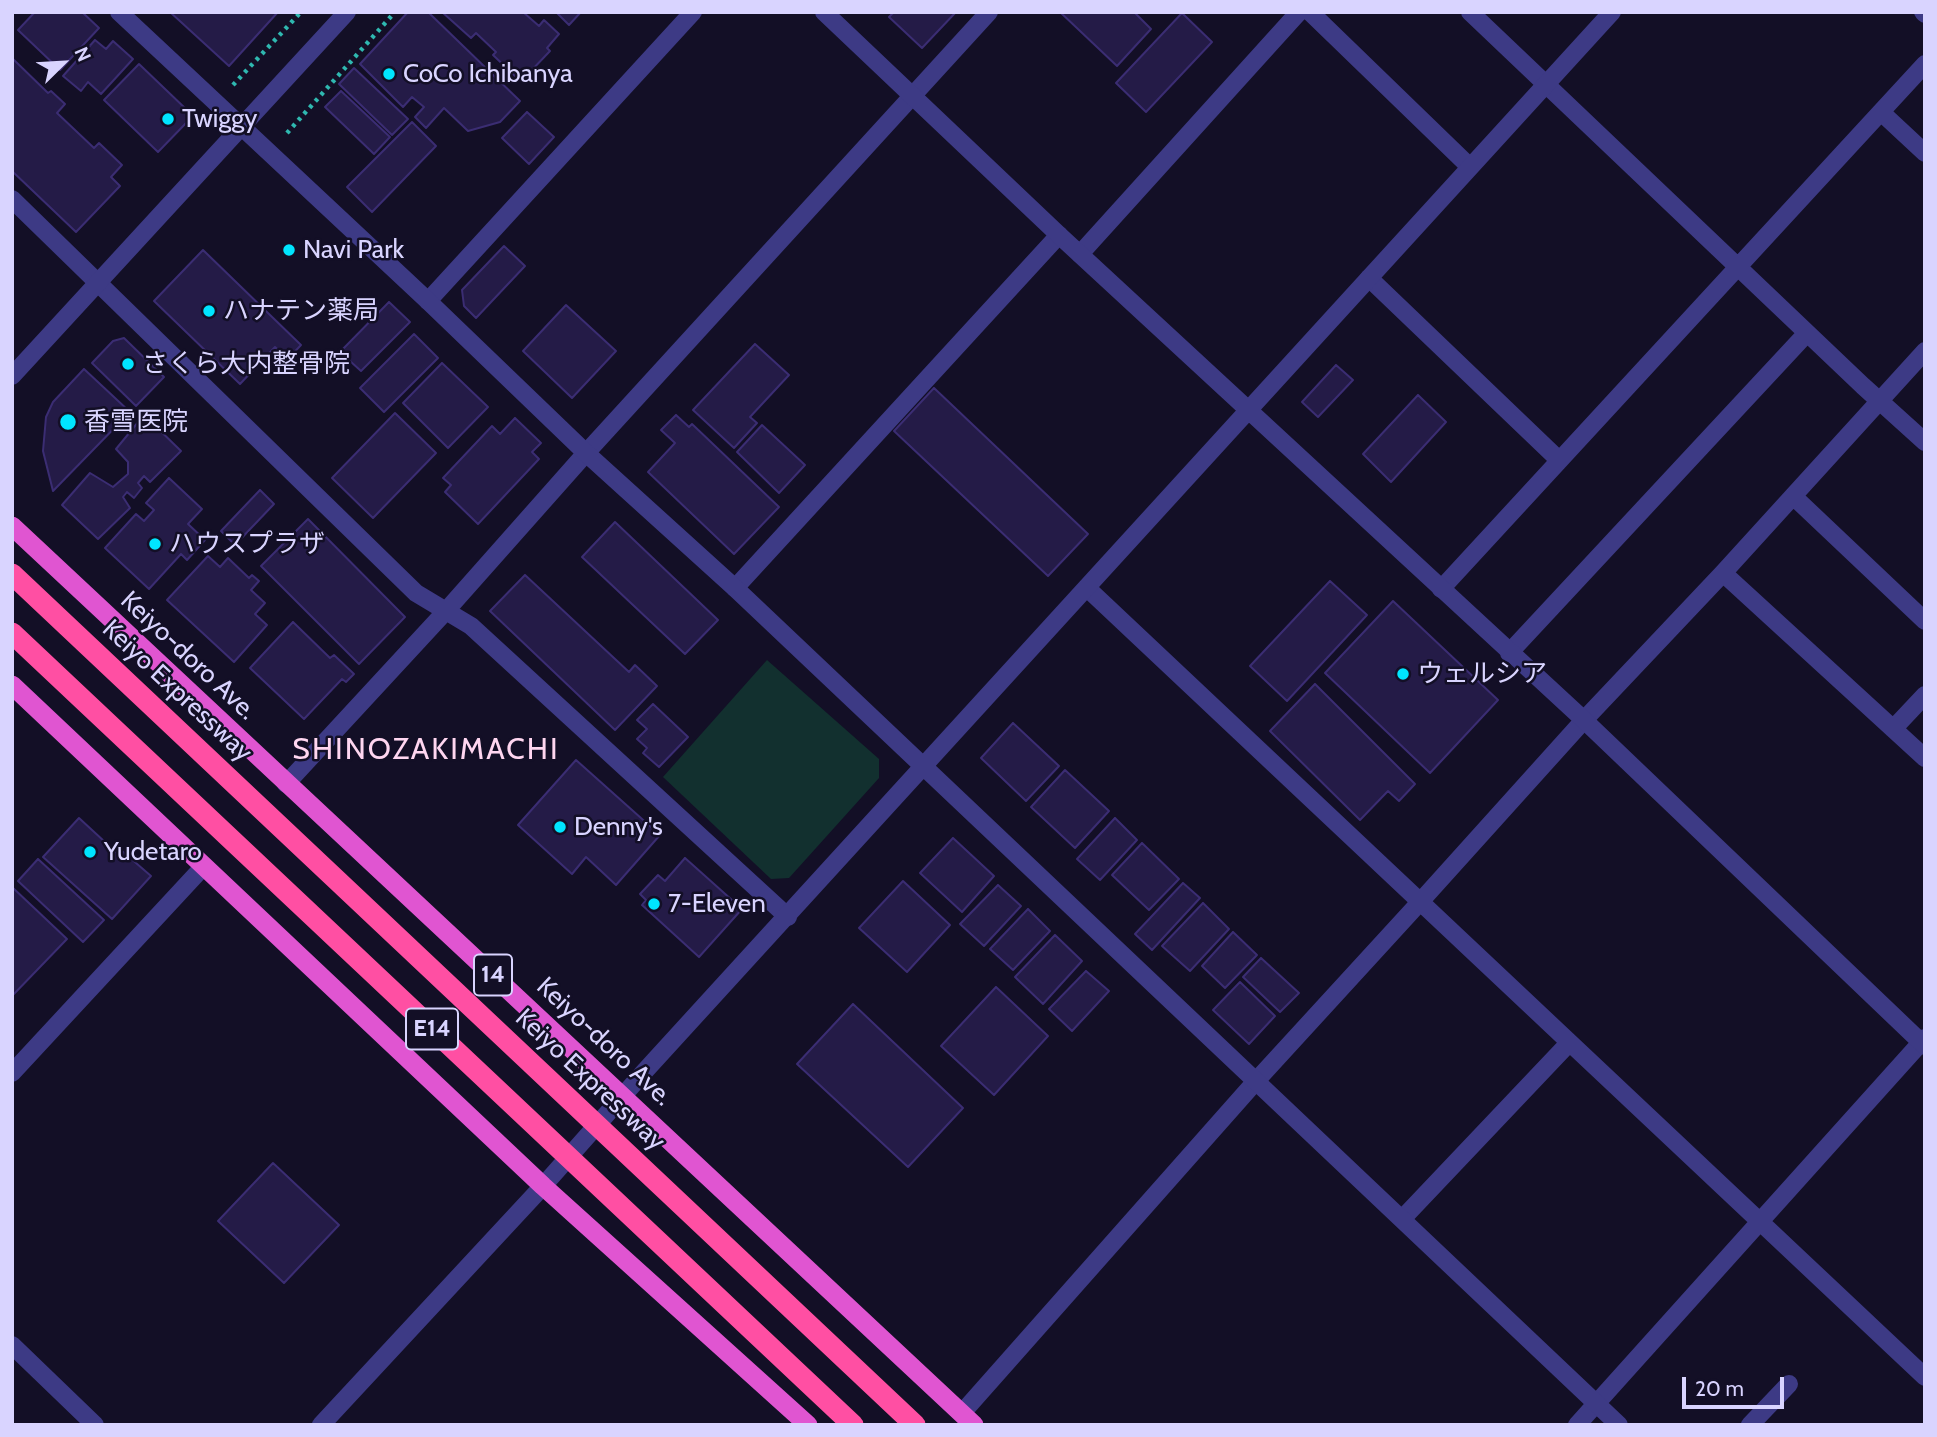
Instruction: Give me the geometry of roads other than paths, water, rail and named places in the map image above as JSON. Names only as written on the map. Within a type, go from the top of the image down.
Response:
[{"type":"highway","name":"Keiyo-doro Ave.","points":[[12,526],[968,1419]]},
{"type":"highway","name":"Keiyo Expressway","points":[[12,574],[915,1425]]},
{"type":"highway","name":"E14","points":[[12,633],[853,1425]]},
{"type":"highway","points":[[12,685],[544,1186],[808,1425]]},
{"type":"street","points":[[119,12],[586,453],[735,587],[1619,1425]]},
{"type":"street","points":[[12,376],[347,12]]},
{"type":"street","points":[[428,301],[693,12]]},
{"type":"street","points":[[824,12],[1059,235],[1584,720],[1923,1042],[1577,1425]]},
{"type":"street","points":[[286,784],[989,12]]},
{"type":"street","points":[[1080,254],[1299,12]]},
{"type":"street","points":[[1310,12],[1469,166]]},
{"type":"street","points":[[1470,12],[1925,442]]},
{"type":"street","points":[[321,1425],[544,1186],[623,1095],[1612,12]]},
{"type":"street","points":[[1441,589],[1925,64]]},
{"type":"street","points":[[1882,113],[1925,153]]},
{"type":"street","points":[[12,199],[416,593],[471,626],[788,916]]},
{"type":"street","points":[[735,587],[1059,235]]},
{"type":"street","points":[[1369,278],[1559,460]]},
{"type":"street","points":[[1509,653],[1807,333]]},
{"type":"street","points":[[968,1419],[1256,1081],[1925,351]]},
{"type":"street","points":[[1793,496],[1925,621]]},
{"type":"street","points":[[1723,573],[1925,758]]},
{"type":"street","points":[[1087,588],[1925,1377]]},
{"type":"street","points":[[1893,729],[1925,695]]},
{"type":"street","points":[[12,1073],[204,866]]},
{"type":"street","points":[[1403,1218],[1569,1043]]},
{"type":"street","points":[[12,1345],[95,1425]]},
{"type":"street","points":[[1750,1425],[1789,1384]]},
{"type":"place","name":"CoCo Ichibanya","points":[[389,74]]},
{"type":"place","name":"Twiggy","points":[[168,119]]},
{"type":"place","name":"Navi Park","points":[[289,250]]},
{"type":"place","name":"ハナテン薬局","points":[[209,311]]},
{"type":"place","name":"さくら大内整骨院","points":[[128,364]]},
{"type":"place","name":"香雪医院","points":[[68,422]]},
{"type":"place","name":"ハウスプラザ","points":[[155,544]]},
{"type":"place","name":"ウェルシア","points":[[1403,674]]},
{"type":"place","name":"Denny's","points":[[560,827]]},
{"type":"place","name":"Yudetaro","points":[[90,852]]},
{"type":"place","name":"7-Eleven","points":[[654,904]]},
{"type":"district","name":"SHINOZAKIMACHI","points":[[426,750]]}]
